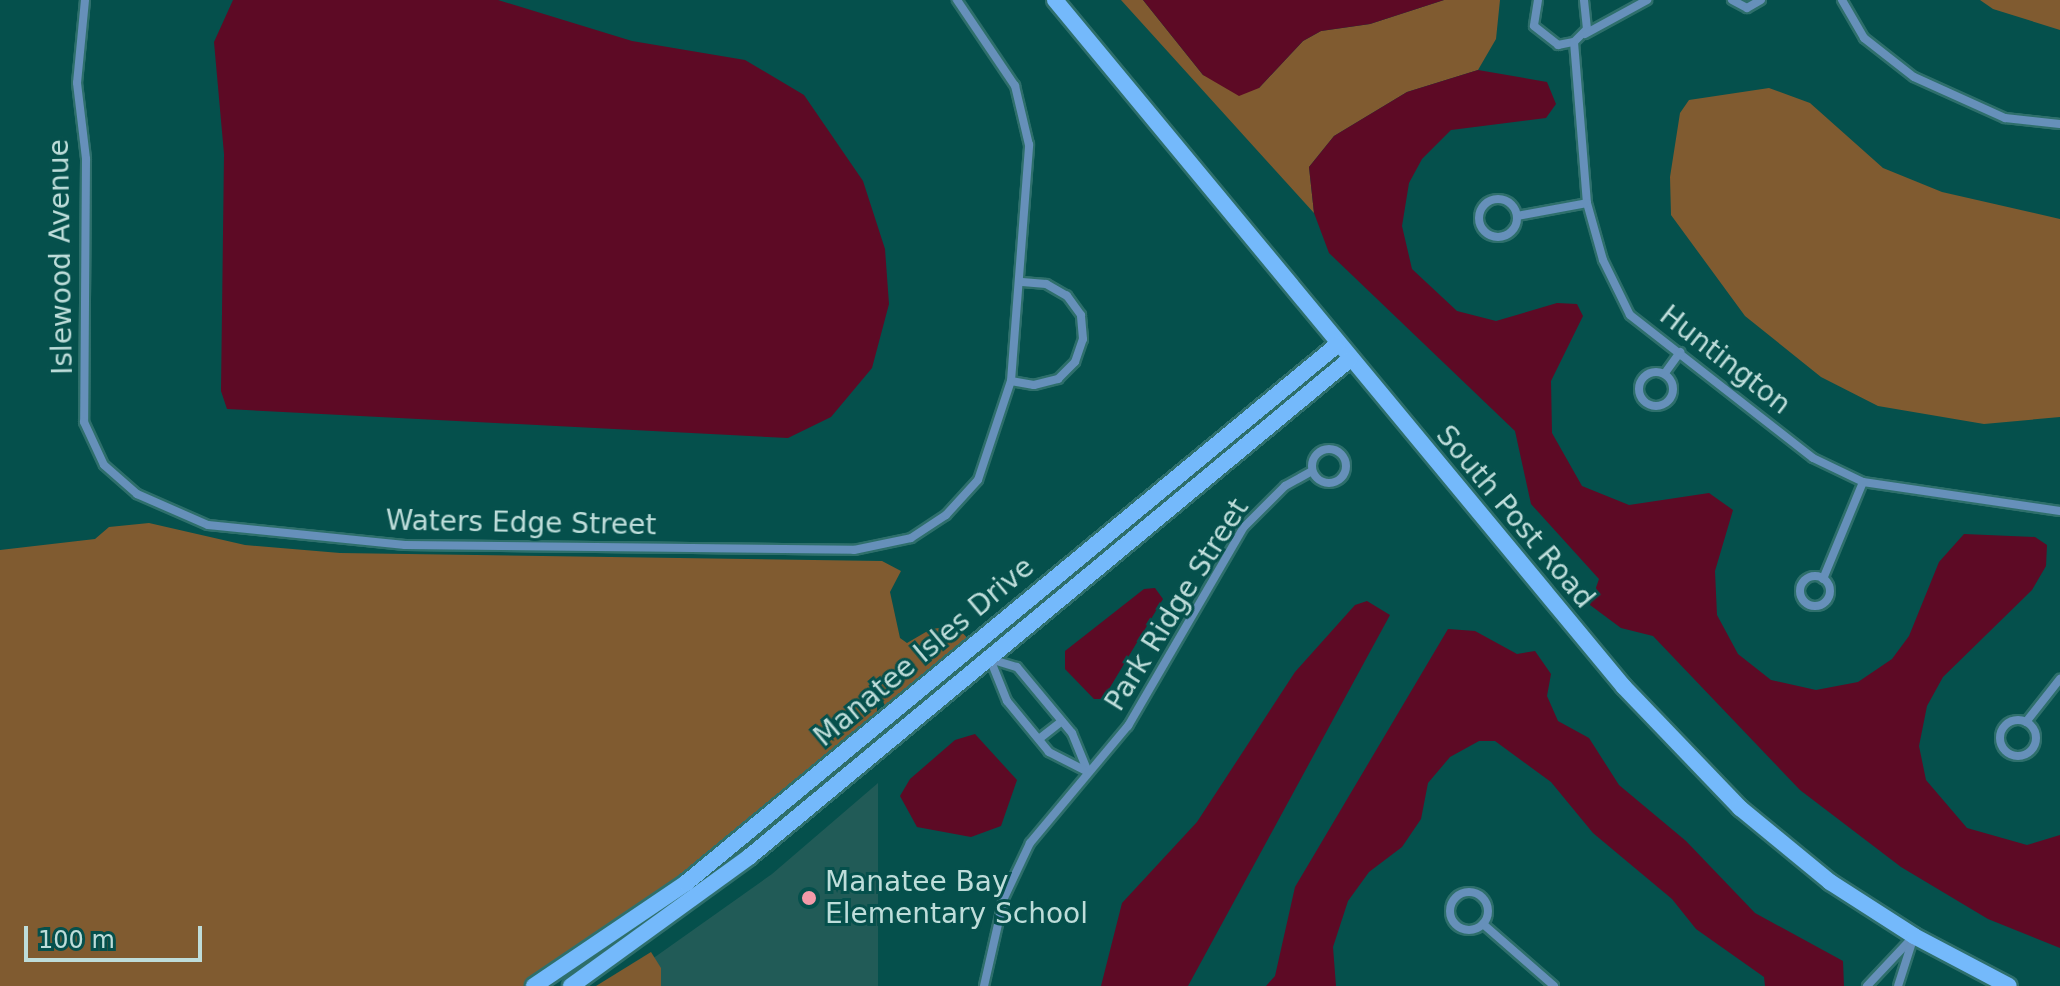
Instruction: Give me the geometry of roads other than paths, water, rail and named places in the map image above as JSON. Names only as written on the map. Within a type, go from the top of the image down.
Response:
[{"type":"street","name":"Islewood Avenue","points":[[85,0],[77,83],[86,159],[84,422],[104,465],[137,494]]},
{"type":"street","points":[[957,0],[995,50],[1019,101],[1029,145],[1022,282],[1011,381],[1034,385],[1058,379],[1075,362],[1083,339],[1081,315],[1067,296],[1046,284],[1022,282]]},
{"type":"street","name":"South Post Road","points":[[1055,0],[1349,360],[1624,687],[1740,808],[1830,882],[1914,936],[2009,986]]},
{"type":"street","points":[[1538,0],[1532,18],[1542,38],[1574,42],[1647,0]]},
{"type":"street","points":[[1584,0],[1590,16],[1584,34]]},
{"type":"street","points":[[1732,0],[1747,8],[1761,0]]},
{"type":"street","points":[[1842,0],[1864,38],[1914,77],[2005,118],[2060,124]]},
{"type":"street","name":"Huntington","points":[[1574,42],[1587,203],[1603,260],[1630,315],[1813,458],[1863,482],[2060,511]]},
{"type":"street","points":[[1496,199],[1510,203],[1517,216],[1513,230],[1500,236],[1486,232],[1480,220],[1484,206],[1496,199]]},
{"type":"street","points":[[1517,216],[1587,203]]},
{"type":"street","name":"Manatee Isles Drive","points":[[534,986],[617,934],[749,832],[1337,345]]},
{"type":"street","points":[[1665,373],[1680,352]]},
{"type":"street","name":"Manatee Isles Drive","points":[[571,986],[761,846],[1349,360]]},
{"type":"street","points":[[1652,372],[1665,373],[1673,384],[1672,397],[1661,405],[1648,404],[1640,393],[1641,380],[1652,372]]},
{"type":"street","name":"Waters Edge Street","points":[[137,494],[200,523],[405,545],[854,550],[911,538],[946,515],[978,480],[1011,381]]},
{"type":"street","name":"Park Ridge Street","points":[[1324,450],[1345,462],[1333,483],[1312,471],[1313,461],[1324,450]]},
{"type":"street","name":"Park Ridge Street","points":[[984,986],[1013,875],[1047,818],[1128,726],[1244,527],[1285,486],[1312,471]]},
{"type":"street","points":[[1823,579],[1863,482]]},
{"type":"street","points":[[974,645],[990,659],[1007,701],[1039,739],[1068,766],[1088,772]]},
{"type":"street","name":"Park Ridge Street","points":[[990,659],[1017,667],[1082,749],[1088,772]]},
{"type":"street","points":[[2026,722],[2060,679]]},
{"type":"street","points":[[1039,739],[1062,721]]},
{"type":"street","points":[[2013,721],[2026,722],[2035,733],[2034,747],[2024,755],[2010,754],[2001,744],[2002,730],[2013,721]]},
{"type":"street","points":[[749,832],[761,846]]},
{"type":"street","points":[[1472,892],[1482,897],[1488,913],[1483,924],[1467,929],[1456,925],[1450,908],[1455,898],[1472,892]]},
{"type":"street","points":[[1483,924],[1554,986]]},
{"type":"street","points":[[1867,986],[1882,965],[1914,936]]},
{"type":"street","points":[[1898,986],[1914,936]]},
{"type":"street","points":[[1874,986],[1882,965]]},
{"type":"place","name":"Manatee Bay Elementary School","points":[[809,898]]}]
